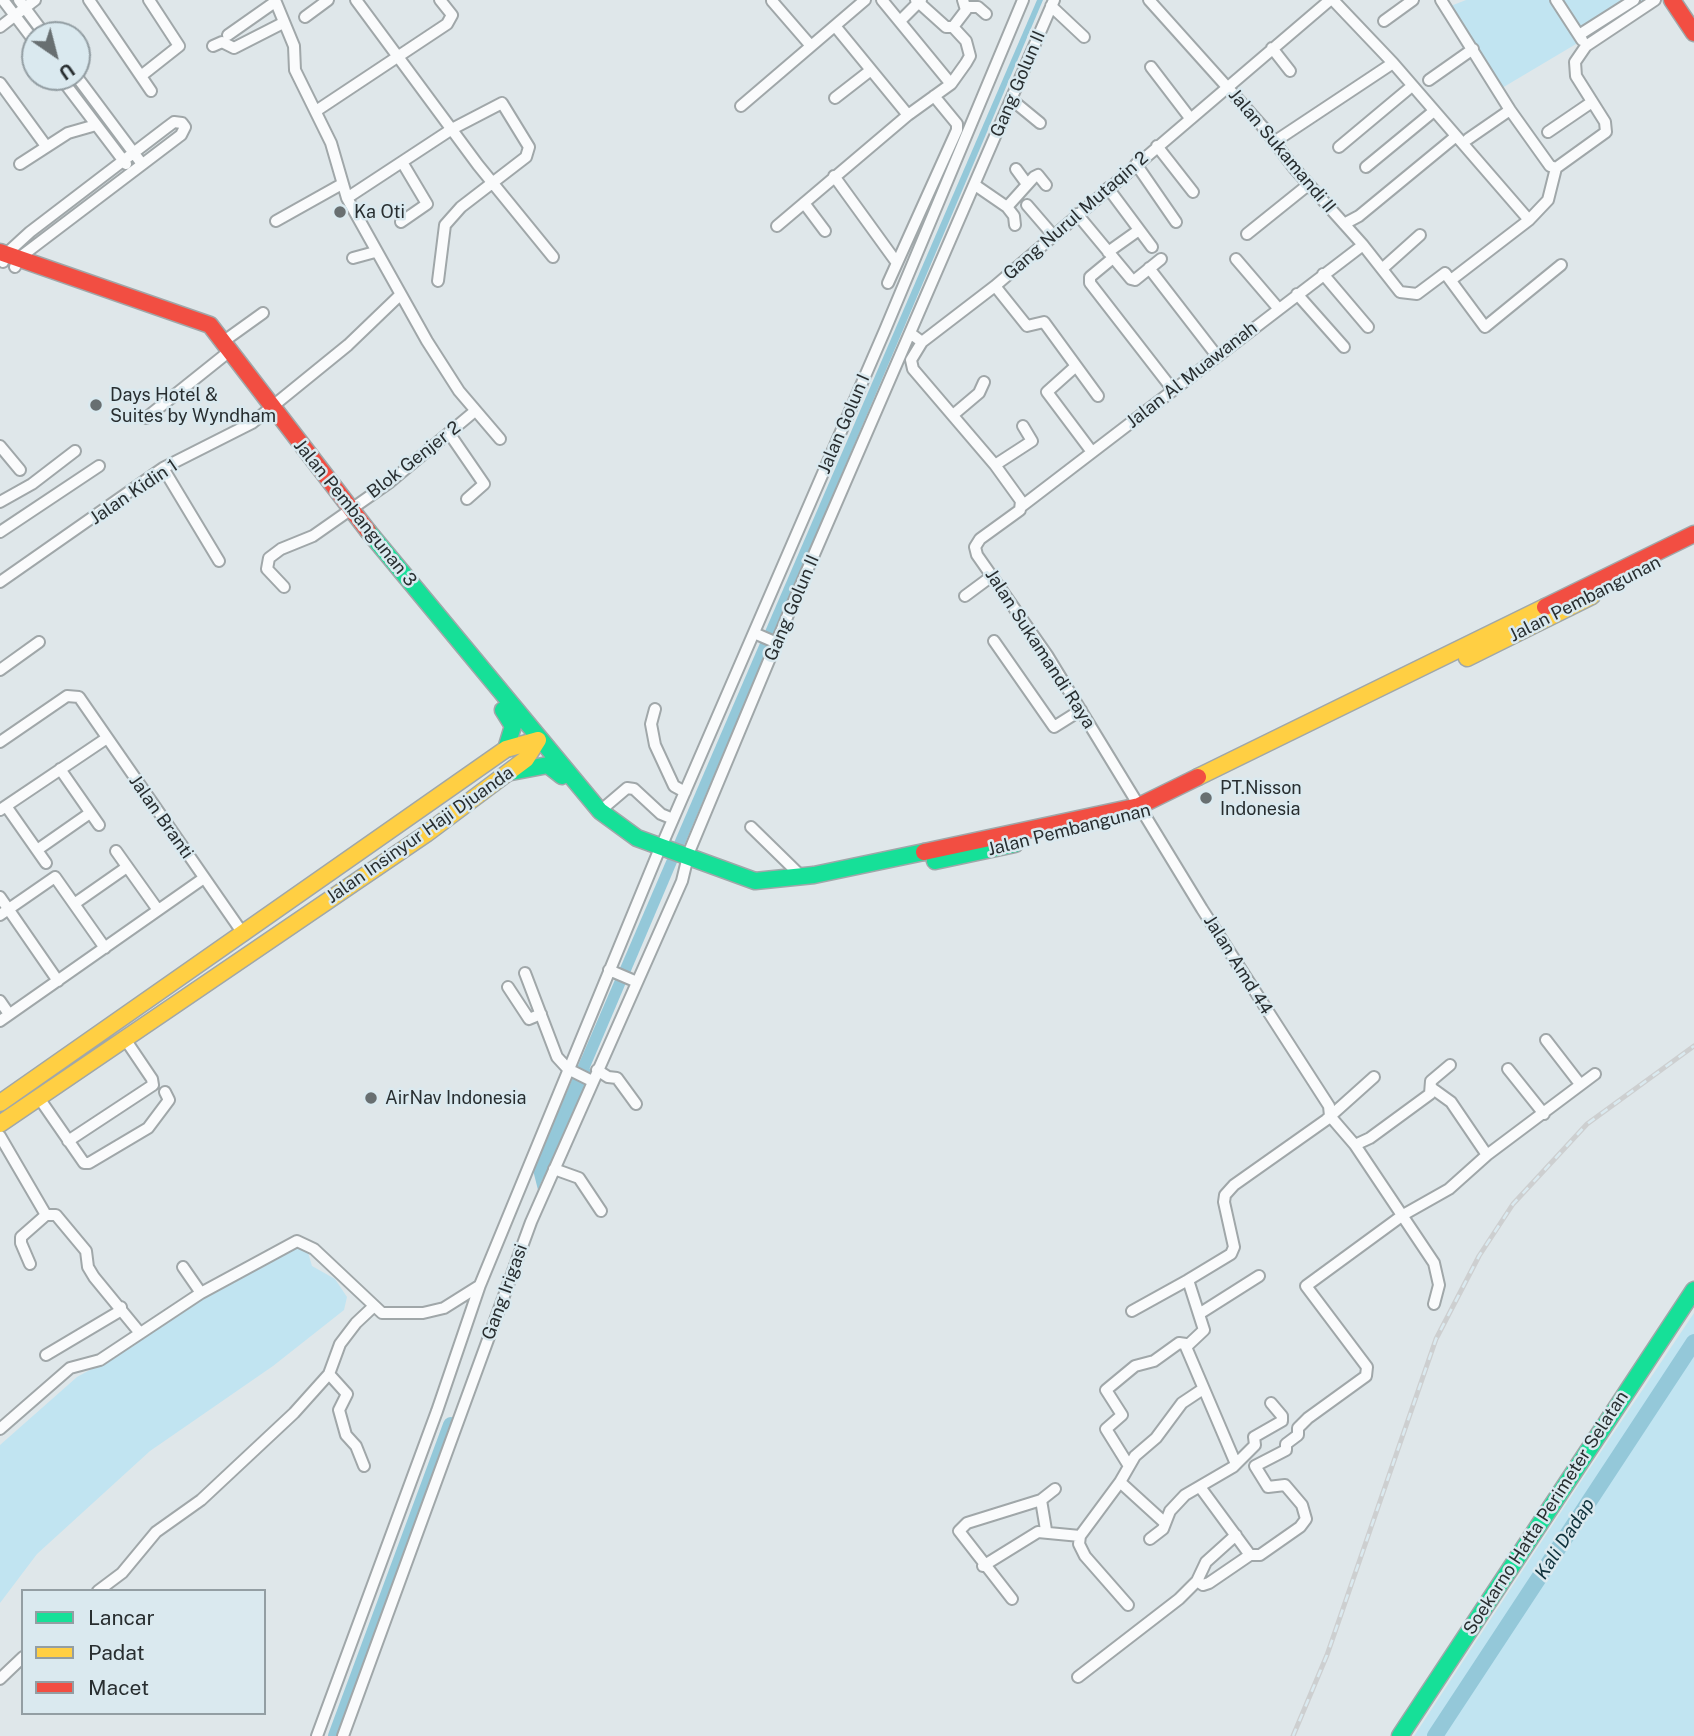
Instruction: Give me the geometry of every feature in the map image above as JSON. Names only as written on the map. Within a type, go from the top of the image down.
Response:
[{"type":"main road","points":[[1672,0],[1694,33]]},
{"type":"main road","name":"Jalan Pembangunan 3","points":[[11,256],[197,318],[210,325],[268,408],[509,717],[513,726],[506,749]]},
{"type":"main road","name":"Jalan Pembangunan 3","points":[[348,512],[538,740]]},
{"type":"main road","name":"Jalan Pembangunan","points":[[687,861],[755,880],[798,878],[1142,810],[1694,534]]},
{"type":"main road","name":"Jalan Pembangunan","points":[[511,772],[551,766],[566,779],[601,821],[621,835],[754,888],[778,888],[965,856],[1142,810],[1694,545]]},
{"type":"main road","name":"Jalan Insinyur Haji Djuanda","points":[[0,1103],[244,935],[506,749],[538,740]]},
{"type":"main road","name":"Jalan Insinyur Haji Djuanda","points":[[0,1124],[426,834],[511,772],[526,759],[538,740]]},
{"type":"main road","name":"Jalan Pembangunan","points":[[538,740],[600,811],[620,828],[661,850]]},
{"type":"main road","points":[[414,816],[418,829],[426,834]]},
{"type":"main road","points":[[145,1004],[155,1019]]},
{"type":"main road","points":[[127,1016],[131,1035]]},
{"type":"main road","name":"Soekarno Hatta Perimeter Selatan","points":[[1399,1736],[1694,1290]]},
{"type":"street","points":[[4,0],[20,8],[32,21]]},
{"type":"street","points":[[0,27],[20,8],[35,0]]},
{"type":"street","points":[[89,0],[151,91]]},
{"type":"street","points":[[141,76],[179,46],[149,0]]},
{"type":"street","points":[[305,17],[328,0]]},
{"type":"street","points":[[356,0],[493,185],[553,257]]},
{"type":"street","points":[[316,111],[397,54],[447,24],[452,15],[440,0]]},
{"type":"street","points":[[741,106],[865,0]]},
{"type":"street","points":[[882,0],[951,84]]},
{"type":"street","name":"Jalan Golun I","points":[[580,1075],[613,971],[673,819],[757,634],[887,331],[1023,0]]},
{"type":"street","name":"Jalan Sukamandi II","points":[[1149,0],[1227,86],[1400,292],[1417,294],[1448,277]]},
{"type":"street","points":[[1331,0],[1393,63],[1529,220]]},
{"type":"street","name":"Gang Nurul Mutaqin 2","points":[[922,342],[995,286],[1052,234],[1331,0]]},
{"type":"street","points":[[1441,0],[1510,110],[1550,166],[1556,168]]},
{"type":"street","points":[[1556,0],[1586,46]]},
{"type":"street","points":[[1579,35],[1634,0]]},
{"type":"street","points":[[1561,265],[1485,327],[1448,277],[1529,220],[1548,200],[1556,168],[1606,132],[1605,122],[1576,76],[1575,62],[1586,46],[1655,0]]},
{"type":"street","points":[[228,34],[275,1],[294,46],[295,69],[331,143],[347,198],[399,296],[453,381],[500,439]]},
{"type":"street","points":[[772,1],[811,46]]},
{"type":"street","points":[[777,226],[908,115],[951,84],[970,56],[966,41],[953,27],[946,27],[918,1],[900,21]]},
{"type":"street","points":[[1384,21],[1409,1]]},
{"type":"street","points":[[953,27],[965,3],[978,7],[986,14]]},
{"type":"street","points":[[1053,3],[1084,37]]},
{"type":"street","name":"Gang Golun II","points":[[687,861],[775,642],[1053,3]]},
{"type":"street","points":[[213,46],[222,42],[234,48],[283,23]]},
{"type":"street","points":[[835,26],[908,115]]},
{"type":"street","points":[[1272,48],[1290,71]]},
{"type":"street","points":[[1429,80],[1473,49]]},
{"type":"street","points":[[1274,142],[1393,63]]},
{"type":"street","points":[[1152,67],[1190,118]]},
{"type":"street","points":[[835,98],[871,70]]},
{"type":"street","points":[[0,83],[46,146]]},
{"type":"street","points":[[1339,147],[1412,86]]},
{"type":"street","points":[[70,91],[132,172]]},
{"type":"street","points":[[88,91],[142,164]]},
{"type":"street","points":[[888,283],[957,130],[957,124],[934,96]]},
{"type":"street","points":[[1012,100],[1040,123]]},
{"type":"street","points":[[1548,132],[1592,102]]},
{"type":"street","points":[[347,198],[453,129],[502,103],[529,147],[526,157],[461,208],[445,225],[438,281]]},
{"type":"street","points":[[1468,139],[1510,110]]},
{"type":"street","points":[[1366,167],[1434,111]]},
{"type":"street","points":[[174,122],[182,123],[185,127],[181,135],[11,256],[123,160],[174,122]]},
{"type":"street","points":[[20,164],[68,133],[96,125]]},
{"type":"street","points":[[1344,224],[1359,216],[1455,137]]},
{"type":"street","points":[[1157,146],[1193,192]]},
{"type":"street","points":[[401,222],[427,204],[402,162]]},
{"type":"street","points":[[1136,164],[1177,222]]},
{"type":"street","points":[[1016,169],[1027,184]]},
{"type":"street","points":[[1007,207],[1038,175],[1046,185]]},
{"type":"street","points":[[834,176],[897,263]]},
{"type":"street","points":[[276,220],[342,184]]},
{"type":"street","points":[[975,185],[1007,207],[1014,216],[1015,225]]},
{"type":"street","points":[[1247,234],[1308,185]]},
{"type":"street","points":[[1108,188],[1152,247]]},
{"type":"street","points":[[804,204],[825,231]]},
{"type":"street","points":[[1027,205],[1052,234]]},
{"type":"street","points":[[1077,214],[1133,280],[1161,259]]},
{"type":"street","points":[[1139,230],[1111,255],[1090,278],[1090,283],[1173,390]]},
{"type":"street","points":[[1382,269],[1420,235]]},
{"type":"street","name":"Jalan Al Muawanah","points":[[1023,506],[1363,245]]},
{"type":"street","points":[[353,258],[375,252]]},
{"type":"street","points":[[1236,259],[1278,308]]},
{"type":"street","points":[[1149,268],[1217,356]]},
{"type":"street","points":[[1324,274],[1368,327]]},
{"type":"street","points":[[995,286],[1027,326],[1044,322],[1098,396]]},
{"type":"street","points":[[1297,294],[1344,347]]},
{"type":"street","name":"Jalan Kidin 1","points":[[0,582],[163,468],[234,433],[348,345],[399,296]]},
{"type":"street","points":[[146,418],[263,313]]},
{"type":"street","points":[[887,331],[922,342],[911,360],[913,369],[995,465],[1023,506]]},
{"type":"street","points":[[898,360],[911,360]]},
{"type":"street","points":[[1076,366],[1047,391],[1092,452]]},
{"type":"street","points":[[953,415],[979,393],[984,382]]},
{"type":"street","name":"Blok Genjer 2","points":[[284,587],[267,569],[269,558],[281,549],[313,536],[348,512],[390,482],[475,411]]},
{"type":"street","points":[[995,465],[1032,441],[1023,426]]},
{"type":"street","points":[[449,433],[484,484],[467,499]]},
{"type":"street","points":[[0,446],[20,470]]},
{"type":"street","points":[[0,502],[32,484],[75,451]]},
{"type":"street","points":[[0,532],[99,466]]},
{"type":"street","points":[[163,468],[219,561]]},
{"type":"street","name":"Jalan Sukamandi Raya","points":[[1023,506],[980,539],[975,547],[992,576],[1048,655],[1142,810]]},
{"type":"street","points":[[965,596],[992,576]]},
{"type":"street","points":[[757,634],[775,642]]},
{"type":"street","points":[[994,641],[1054,727],[1081,710]]},
{"type":"street","points":[[0,670],[38,642]]},
{"type":"street","name":"Jalan Branti","points":[[0,742],[67,696],[79,697],[244,935]]},
{"type":"street","points":[[655,709],[651,724],[655,745],[674,786],[685,792]]},
{"type":"street","points":[[46,863],[3,808],[107,738]]},
{"type":"street","points":[[61,769],[99,825]]},
{"type":"street","points":[[600,811],[627,788],[634,789],[661,814],[673,819]]},
{"type":"street","name":"Jalan Amd 44","points":[[1142,810],[1265,1010],[1329,1106],[1330,1116],[1355,1145],[1403,1215],[1438,1275],[1434,1304]]},
{"type":"street","points":[[37,850],[90,813]]},
{"type":"street","points":[[751,827],[796,872],[798,878]]},
{"type":"street","points":[[116,851],[158,910]]},
{"type":"street","name":"Gang Irigasi","points":[[343,1736],[504,1292],[554,1169],[580,1075],[597,1070],[633,980],[687,861]]},
{"type":"street","points":[[74,904],[127,867]]},
{"type":"street","points":[[4,912],[55,877],[105,948]]},
{"type":"street","points":[[0,1001],[5,1018],[204,878]]},
{"type":"street","points":[[0,897],[4,912],[58,981]]},
{"type":"street","points":[[613,971],[633,980]]},
{"type":"street","points":[[317,1736],[437,1411],[480,1285],[580,1075],[557,1057],[525,972]]},
{"type":"street","points":[[508,987],[529,1019],[541,1014]]},
{"type":"street","points":[[68,1141],[153,1085],[131,1035]]},
{"type":"street","points":[[1546,1040],[1580,1084]]},
{"type":"street","points":[[1450,1065],[1431,1081],[1433,1089],[1451,1102],[1487,1155]]},
{"type":"street","points":[[1508,1069],[1544,1114]]},
{"type":"street","points":[[597,1070],[608,1077],[617,1078],[636,1104]]},
{"type":"street","points":[[1197,1581],[1209,1583],[1250,1555],[1260,1555],[1300,1527],[1306,1519],[1302,1505],[1285,1485],[1271,1489],[1255,1466],[1286,1450],[1286,1444],[1298,1435],[1298,1428],[1308,1418],[1366,1376],[1367,1372],[1306,1286],[1403,1215],[1449,1189],[1487,1155],[1595,1074]]},
{"type":"street","points":[[1132,1311],[1231,1254],[1234,1247],[1224,1202],[1225,1195],[1234,1185],[1330,1116],[1374,1077]]},
{"type":"street","points":[[1355,1145],[1370,1138],[1430,1094],[1433,1089]]},
{"type":"street","points":[[39,1098],[84,1163],[89,1163],[148,1128],[169,1100],[165,1092]]},
{"type":"street","points":[[0,1136],[46,1215]]},
{"type":"street","points":[[554,1169],[579,1178],[601,1211]]},
{"type":"street","points":[[30,1264],[21,1237],[46,1215],[56,1215],[86,1251],[88,1267],[94,1278],[121,1307],[140,1333]]},
{"type":"street","points":[[0,1429],[70,1368],[100,1360],[201,1293],[298,1241],[314,1249],[382,1313],[423,1313],[461,1300],[480,1285]]},
{"type":"street","points":[[183,1267],[201,1293]]},
{"type":"street","points":[[1199,1314],[1259,1276]]},
{"type":"street","points":[[1129,1466],[1106,1429],[1122,1415],[1107,1388],[1135,1366],[1154,1361],[1179,1343],[1186,1344],[1204,1330],[1188,1280]]},
{"type":"street","points":[[46,1355],[120,1311],[121,1307]]},
{"type":"street","points":[[100,1589],[122,1573],[156,1532],[201,1500],[294,1413],[329,1374],[340,1344],[373,1307]]},
{"type":"street","points":[[1186,1344],[1236,1464]]},
{"type":"street","points":[[329,1374],[347,1394],[339,1410],[346,1435],[356,1446],[364,1466]]},
{"type":"street","points":[[1128,1605],[1085,1556],[1079,1544],[1080,1536],[1129,1466],[1156,1438],[1182,1404],[1203,1390]]},
{"type":"street","points":[[1150,1539],[1165,1524],[1170,1511],[1185,1495],[1236,1464],[1254,1446],[1254,1437],[1282,1422],[1282,1416],[1271,1402]]},
{"type":"street","points":[[1120,1482],[1165,1524]]},
{"type":"street","points":[[1200,1487],[1250,1555]]},
{"type":"street","points":[[1012,1599],[960,1535],[962,1526],[1041,1500],[1055,1489]]},
{"type":"street","points":[[1041,1500],[1046,1531]]},
{"type":"street","points":[[983,1566],[1029,1536],[1046,1531],[1080,1536]]},
{"type":"street","points":[[1078,1676],[1179,1600],[1197,1581],[1206,1562],[1236,1535]]},
{"type":"street","points":[[0,1679],[21,1659]]},
{"type":"shaded area","points":[[1037,0],[1043,0],[538,1190],[533,1170]]},
{"type":"shaded area","points":[[1466,0],[1650,0],[1502,88],[1448,7]]},
{"type":"shaded area","points":[[304,1239],[312,1266],[335,1279],[347,1297],[344,1310],[273,1366],[150,1451],[37,1554],[0,1603],[0,1445],[77,1377],[132,1347],[212,1289],[263,1260],[267,1249]]},
{"type":"shaded area","points":[[1694,1313],[1694,1736],[1414,1736],[1584,1477]]},
{"type":"waterway","points":[[548,1172],[585,1075]]},
{"type":"waterway","name":"Kali Dadap","points":[[1435,1736],[1694,1342]]},
{"type":"waterway","points":[[336,1736],[451,1425]]},
{"type":"railway","points":[[1293,1736],[1327,1655],[1436,1339],[1479,1256],[1513,1204],[1587,1124],[1694,1046]]},
{"type":"traffic: fast","points":[[368,531],[600,811],[637,838],[755,881],[814,875],[924,852]]},
{"type":"traffic: fast","points":[[503,710],[513,726],[506,749]]},
{"type":"traffic: fast","points":[[511,772],[548,765],[562,776]]},
{"type":"traffic: fast","points":[[935,861],[1015,844]]},
{"type":"traffic: fast","points":[[1400,1736],[1694,1290]]},
{"type":"traffic: slow","points":[[1467,658],[1592,596]]},
{"type":"traffic: slow","points":[[1198,777],[1545,607]]},
{"type":"traffic: slow","points":[[0,1103],[506,749],[538,740]]},
{"type":"traffic: slow","points":[[0,1124],[426,834],[526,759],[538,740]]},
{"type":"traffic: jam","points":[[1672,0],[1694,33]]},
{"type":"traffic: jam","points":[[0,252],[210,325],[368,531]]},
{"type":"traffic: jam","points":[[1545,607],[1694,534]]},
{"type":"traffic: jam","points":[[924,852],[1139,806],[1198,777]]},
{"type":"place","name":"Ka Oti","points":[[340,212]]},
{"type":"place","name":"Days Hotel & Suites by Wyndham","points":[[96,405]]},
{"type":"place","name":"PT.Nisson Indonesia","points":[[1206,798]]},
{"type":"place","name":"AirNav Indonesia","points":[[371,1098]]}]
